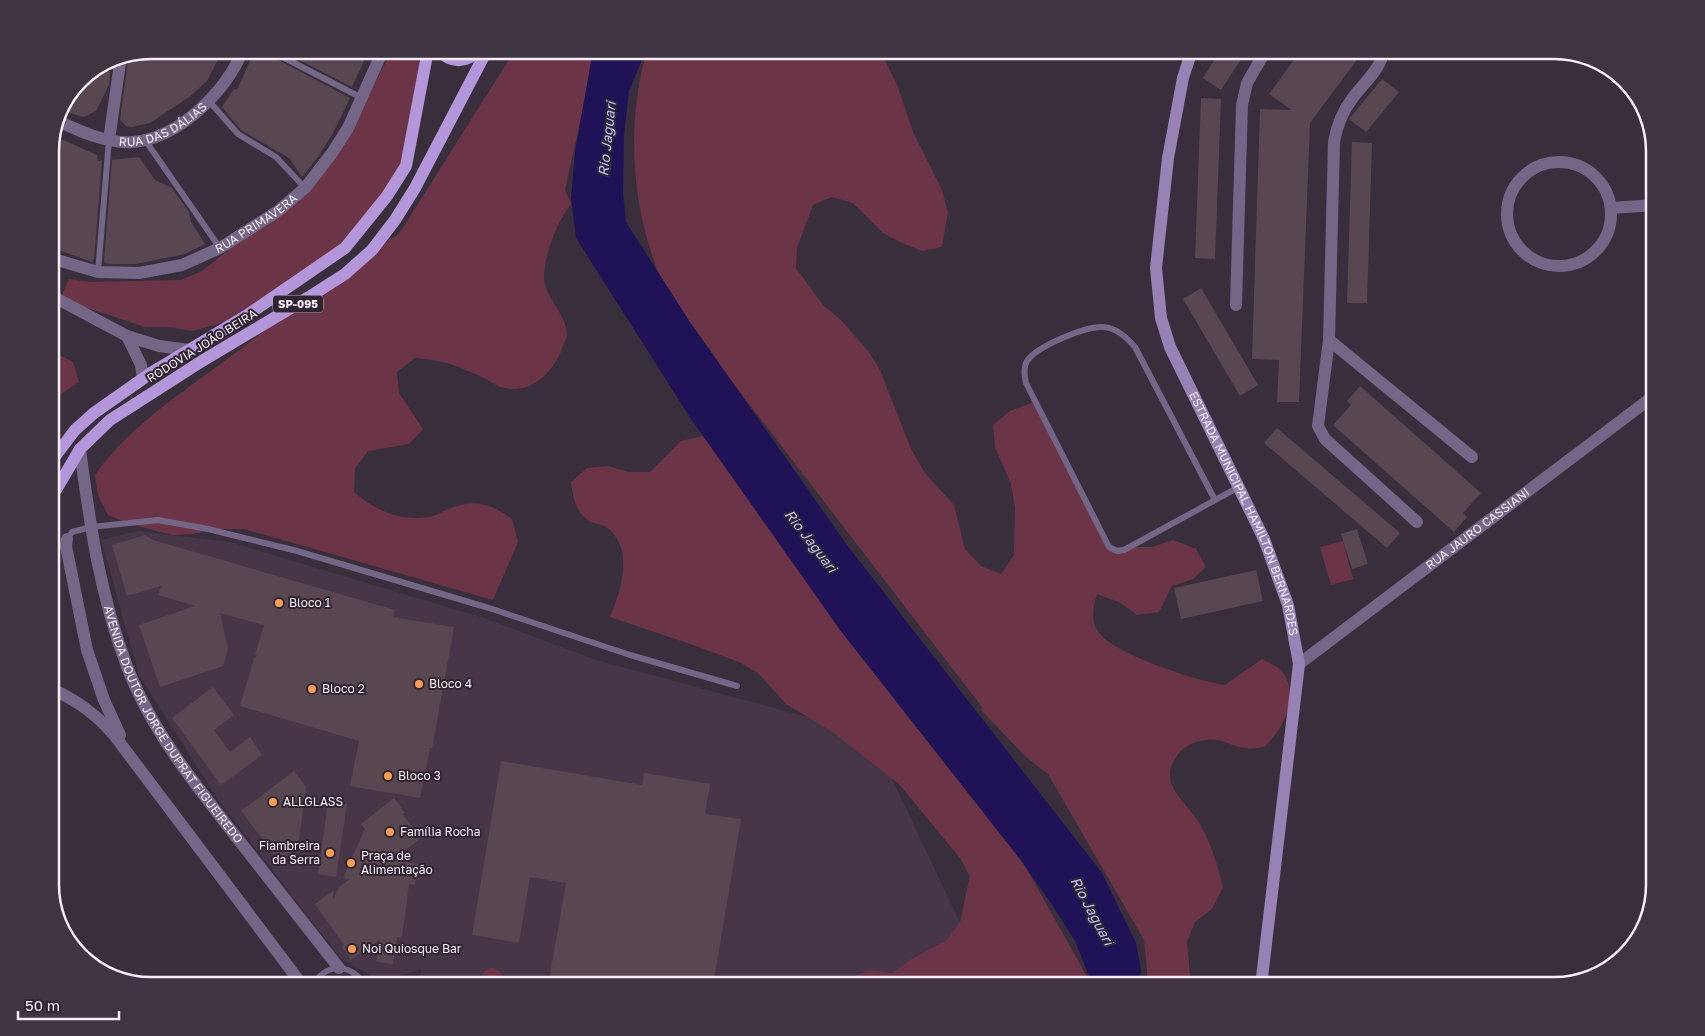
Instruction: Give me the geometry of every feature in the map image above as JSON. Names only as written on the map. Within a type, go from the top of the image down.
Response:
[{"type":"main road","name":"RODOVIA JOÃO BEIRA","points":[[59,451],[75,430],[143,378],[246,316],[346,248],[406,166],[426,59]]},
{"type":"main road","points":[[450,59],[458,62],[470,59]]},
{"type":"main road","name":"RODOVIA JOÃO BEIRA","points":[[59,484],[80,448],[110,420],[202,361],[345,274],[372,250],[395,220],[415,188],[482,59]]},
{"type":"street","name":"RUA DAS DÁLIAS","points":[[63,123],[109,140],[131,142],[145,140],[167,131],[209,101],[224,86],[239,59]]},
{"type":"street","name":"RUA PRIMAVERA","points":[[59,261],[98,272],[139,273],[182,265],[220,248],[278,211],[305,188],[343,136],[379,59]]},
{"type":"street","name":"ESTRADA MUNICIPAL HAMILTON BERNARDES","points":[[1189,59],[1183,78],[1168,158],[1156,268],[1161,318],[1170,347],[1264,538],[1288,605],[1299,664],[1263,977]]},
{"type":"street","points":[[1236,305],[1242,105],[1247,83],[1261,59]]},
{"type":"street","points":[[1382,59],[1381,64],[1352,99],[1339,120],[1334,142],[1329,340],[1318,426],[1324,439],[1417,522]]},
{"type":"street","points":[[109,140],[119,65]]},
{"type":"street","points":[[1558,161],[1574,163],[1588,170],[1603,187],[1611,208],[1610,226],[1603,242],[1591,255],[1576,263],[1559,266],[1542,264],[1526,256],[1515,243],[1508,227],[1506,209],[1514,188],[1529,170],[1543,164],[1558,161]]},
{"type":"street","points":[[1611,208],[1646,206]]},
{"type":"street","points":[[59,300],[127,336],[159,346],[188,350]]},
{"type":"street","points":[[127,336],[141,365],[143,378]]},
{"type":"street","points":[[1329,340],[1472,457]]},
{"type":"street","name":"RUA JAURO CASSIANI","points":[[1299,664],[1646,402]]},
{"type":"street","name":"AVENIDA DOUTOR JORGE DUPRAT FIGUEIREDO","points":[[80,448],[96,560],[129,670],[154,721],[195,783],[339,968]]},
{"type":"street","points":[[67,539],[66,546],[87,650],[104,700],[128,752]]},
{"type":"street","points":[[59,692],[75,700],[98,717],[128,752],[230,892],[296,977]]},
{"type":"lane","points":[[286,59],[362,98]]},
{"type":"lane","points":[[209,101],[238,134],[276,157],[305,188]]},
{"type":"lane","points":[[98,272],[109,140]]},
{"type":"lane","points":[[145,140],[220,248]]},
{"type":"lane","points":[[1215,500],[1135,346],[1122,333],[1104,327],[1085,328],[1034,353],[1026,362],[1024,373],[1026,383],[1109,547],[1124,550],[1239,487]]},
{"type":"lane","points":[[67,539],[72,532],[91,527],[158,520],[208,529],[297,552],[489,608],[630,655],[737,686]]},
{"type":"lane","points":[[319,977],[322,973],[339,968],[356,973],[359,977]]},
{"type":"shaded area","points":[[387,59],[420,59],[400,168],[373,206],[342,244],[235,319],[193,331],[168,327],[145,327],[60,299],[69,279],[90,282],[181,280],[202,271],[291,200],[340,150]]},
{"type":"shaded area","points":[[509,59],[594,59],[565,190],[571,204],[553,237],[544,274],[547,290],[566,326],[566,340],[558,358],[540,379],[524,388],[515,389],[505,388],[450,364],[415,358],[397,372],[399,393],[423,429],[409,444],[368,451],[355,469],[354,492],[371,505],[391,514],[422,518],[433,516],[460,505],[483,504],[512,519],[518,542],[493,600],[244,529],[215,529],[193,534],[172,535],[130,524],[108,515],[98,496],[95,475],[127,438],[165,405],[321,286],[399,234]]},
{"type":"shaded area","points":[[645,59],[884,59],[897,85],[913,132],[942,190],[948,212],[942,247],[922,251],[902,243],[883,233],[853,203],[832,197],[813,205],[797,248],[796,268],[823,305],[841,320],[869,352],[880,370],[911,449],[925,473],[954,505],[965,549],[981,566],[1001,574],[1014,555],[1015,507],[1011,484],[995,447],[993,425],[1010,411],[1034,402],[1112,547],[1153,547],[1173,540],[1196,549],[1206,567],[1193,579],[1172,586],[1159,612],[1137,615],[1119,602],[1097,594],[1093,616],[1095,626],[1102,636],[1125,652],[1179,673],[1212,683],[1225,685],[1262,659],[1282,671],[1288,681],[1290,691],[1288,712],[1278,731],[1264,747],[1247,748],[1217,740],[1204,740],[1182,750],[1171,767],[1172,785],[1205,834],[1223,887],[1212,909],[1195,922],[1187,942],[1190,977],[1147,977],[1144,940],[1048,774],[1026,757],[981,710],[982,707],[673,305],[659,275],[649,244],[641,213],[636,180],[635,114]]},
{"type":"shaded area","points":[[59,355],[73,362],[79,382],[60,395]]},
{"type":"shaded area","points":[[703,436],[973,773],[1087,977],[851,977],[871,970],[893,973],[910,960],[947,940],[960,922],[970,876],[960,858],[899,784],[831,731],[786,704],[758,673],[739,662],[610,617],[618,596],[623,572],[621,549],[617,538],[609,529],[591,522],[582,515],[574,500],[571,482],[587,468],[608,466],[629,472],[650,472],[681,441]]},
{"type":"shaded area","points":[[137,531],[230,542],[484,618],[596,660],[871,734],[962,927],[972,977],[420,977],[421,969],[397,977],[373,977],[341,959],[217,798],[139,675],[101,540]]},
{"type":"shaded area","points":[[1343,541],[1353,579],[1331,585],[1320,547]]},
{"type":"shaded area","points":[[488,968],[496,968],[502,974],[502,977],[482,977],[482,974]]},
{"type":"water","name":"Rio Jaguari","points":[[591,59],[642,59],[629,91],[624,135],[623,194],[626,222],[690,322],[847,545],[1102,873],[1136,943],[1141,970],[1140,977],[1089,977],[1075,941],[1019,858],[840,630],[691,419],[576,238],[571,198],[575,152]]},
{"type":"building","points":[[151,59],[218,59],[207,81],[189,97],[150,123],[132,127],[126,126],[120,120],[128,62]]},
{"type":"building","points":[[251,59],[276,59],[350,98],[333,133],[318,157],[302,177],[289,158],[241,130],[222,107],[234,89],[237,90]]},
{"type":"building","points":[[298,59],[365,59],[352,87]]},
{"type":"building","points":[[1215,59],[1241,59],[1221,90],[1203,78]]},
{"type":"building","points":[[1294,59],[1357,59],[1310,123],[1299,402],[1277,402],[1279,360],[1252,359],[1260,109],[1292,110],[1269,94]]},
{"type":"building","points":[[107,70],[110,73],[109,85],[96,111],[84,117],[67,112],[82,90]]},
{"type":"building","points":[[1382,79],[1399,92],[1366,132],[1349,119]]},
{"type":"building","points":[[1201,98],[1221,99],[1215,259],[1195,258]]},
{"type":"building","points":[[60,139],[97,155],[98,161],[102,160],[94,259],[92,262],[59,250]]},
{"type":"building","points":[[1352,142],[1372,143],[1367,303],[1347,303]]},
{"type":"building","points":[[139,157],[155,180],[172,188],[189,212],[191,222],[205,244],[185,254],[136,264],[109,264],[104,262],[112,160]]},
{"type":"building","points":[[1201,288],[1258,385],[1240,396],[1183,299]]},
{"type":"building","points":[[1360,386],[1481,493],[1463,513],[1467,517],[1454,532],[1333,425],[1351,405],[1347,401]]},
{"type":"building","points":[[1277,428],[1400,533],[1387,548],[1264,443]]},
{"type":"building","points":[[1357,529],[1368,564],[1352,569],[1341,534]]},
{"type":"building","points":[[145,535],[153,540],[395,610],[393,617],[454,627],[432,748],[430,748],[420,798],[350,786],[359,741],[240,706],[254,658],[259,654],[255,655],[264,625],[220,613],[228,649],[223,666],[160,687],[139,625],[195,606],[158,595],[161,586],[127,596],[112,545]]},
{"type":"building","points":[[1256,570],[1263,601],[1181,619],[1174,588]]},
{"type":"building","points":[[213,687],[234,715],[214,730],[230,752],[250,737],[262,755],[221,785],[172,718]]},
{"type":"building","points":[[501,761],[642,785],[644,773],[710,784],[705,814],[741,819],[715,977],[550,977],[566,883],[530,877],[519,943],[472,935]]},
{"type":"building","points":[[294,771],[306,787],[298,848],[279,861],[241,811]]},
{"type":"building","points":[[394,798],[405,813],[402,814],[421,838],[393,860],[418,864],[415,885],[409,884],[402,937],[397,937],[393,964],[376,962],[380,939],[351,960],[342,947],[344,945],[315,904],[334,890],[333,899],[339,887],[350,879],[343,878],[365,829],[361,824]]},
{"type":"building","points":[[328,802],[347,804],[336,877],[318,874]]},
{"type":"place","name":"Bloco 1","points":[[279,603]]},
{"type":"place","name":"Bloco 4","points":[[419,684]]},
{"type":"place","name":"Bloco 2","points":[[312,689]]},
{"type":"place","name":"Bloco 3","points":[[388,776]]},
{"type":"place","name":"ALLGLASS","points":[[273,802]]},
{"type":"place","name":"Família Rocha","points":[[390,832]]},
{"type":"place","name":"Fiambreira da Serra","points":[[330,853]]},
{"type":"place","name":"Praça de Alimentação","points":[[351,863]]},
{"type":"place","name":"Noi Quiosque Bar","points":[[352,949]]}]
